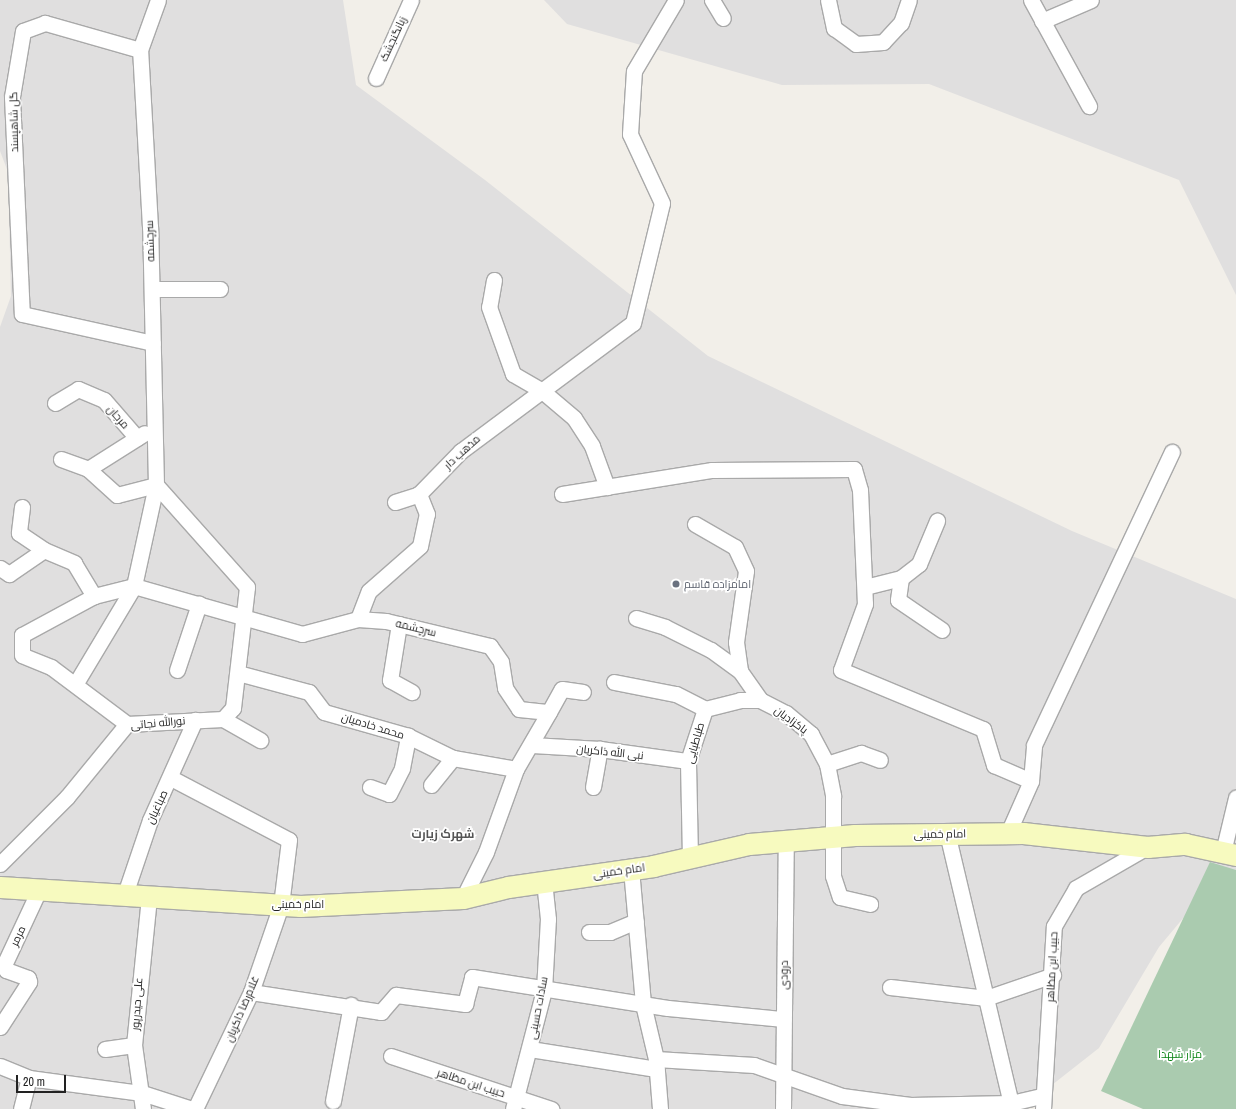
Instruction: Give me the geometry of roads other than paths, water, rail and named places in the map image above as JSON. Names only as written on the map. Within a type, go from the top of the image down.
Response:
[{"type":"street","name":"سرچشمه","points":[[76,683],[134,586],[156,485],[152,288],[140,50],[158,0]]},
{"type":"street","name":"زبانگنجشک","points":[[376,78],[411,0]]},
{"type":"street","name":"مذهب دار","points":[[419,494],[462,451],[541,390],[633,323],[662,203],[630,134],[634,71],[676,0]]},
{"type":"street","points":[[712,0],[723,18]]},
{"type":"street","points":[[828,0],[834,28],[856,44],[883,42],[901,23],[909,0]]},
{"type":"street","points":[[1031,0],[1089,106]]},
{"type":"street","points":[[1042,21],[1091,0]]},
{"type":"street","name":"گل شاهپسند","points":[[140,50],[45,23],[23,30],[12,97],[22,314],[153,343]]},
{"type":"street","points":[[494,280],[490,306],[513,374],[541,390],[574,418],[592,446],[607,487]]},
{"type":"street","points":[[152,288],[220,289]]},
{"type":"street","name":"مرجان","points":[[56,403],[78,389],[104,400],[137,438]]},
{"type":"street","points":[[88,469],[155,427]]},
{"type":"street","points":[[1008,834],[1031,781],[1034,745],[1172,452]]},
{"type":"street","points":[[61,459],[88,469],[117,495],[156,485],[247,588],[245,617],[233,708],[223,718],[260,740]]},
{"type":"street","points":[[562,494],[712,470],[854,469],[860,490],[865,604],[841,670],[983,729],[994,765],[1031,781]]},
{"type":"street","points":[[358,619],[369,591],[420,546],[427,514],[419,494],[395,502]]},
{"type":"street","points":[[22,507],[19,533],[44,550],[74,563],[94,596]]},
{"type":"street","points":[[864,587],[901,578],[919,564],[936,521]]},
{"type":"street","points":[[695,524],[735,547],[746,571],[736,642],[740,671]]},
{"type":"street","points":[[0,568],[9,574],[44,550]]},
{"type":"street","points":[[901,578],[898,600],[942,630]]},
{"type":"street","name":"سرچشمه","points":[[134,586],[302,634],[358,619],[399,624],[490,646],[501,662],[505,688],[519,709],[549,712]]},
{"type":"street","points":[[127,724],[76,683],[51,667],[22,656],[22,635],[94,596],[134,586]]},
{"type":"street","points":[[177,670],[199,604]]},
{"type":"street","points":[[636,618],[665,627],[711,650],[740,671],[760,700]]},
{"type":"street","points":[[399,624],[390,680],[412,692]]},
{"type":"street","name":"محمد خادمیان","points":[[238,673],[309,692],[324,712],[408,736],[453,758],[516,769]]},
{"type":"street","points":[[614,682],[676,694],[705,709]]},
{"type":"street","points":[[463,898],[486,852],[516,769],[532,745],[562,689],[583,692]]},
{"type":"street","name":"طباطبایی","points":[[690,858],[688,761],[705,709],[760,700]]},
{"type":"street","name":"پاکزادیان","points":[[760,700],[786,713],[811,734],[827,764],[833,796],[831,838],[833,876],[840,897],[870,904]]},
{"type":"street","name":"نورالله نجاتی","points":[[0,864],[67,797],[127,724],[223,718]]},
{"type":"street","name":"صباغیان","points":[[124,897],[150,820],[171,778],[195,720]]},
{"type":"street","points":[[370,787],[389,794],[402,768],[408,736]]},
{"type":"street","name":"نبی الله ذاکریان","points":[[532,745],[600,749],[688,761]]},
{"type":"street","points":[[593,787],[600,749]]},
{"type":"street","points":[[827,764],[861,753],[880,760]]},
{"type":"street","points":[[431,785],[453,758]]},
{"type":"street","name":"غلام‌رضا ذاکریان","points":[[171,778],[289,840],[281,905],[251,992],[195,1109]]},
{"type":"street","points":[[1230,853],[1236,798]]},
{"type":"street","points":[[947,833],[1011,1103]]},
{"type":"street","name":"امام خمینی","points":[[0,887],[38,892],[281,905],[463,898],[544,882],[631,869],[690,858],[749,844],[831,838],[947,833],[1008,834],[1147,846],[1185,844],[1230,853]]},
{"type":"street","name":"درودی","points":[[783,1109],[786,841]]},
{"type":"street","name":"حبیب ابن مظاهر","points":[[1042,1103],[1053,975],[1054,926],[1076,888],[1147,846]]},
{"type":"street","points":[[631,869],[643,1004],[656,1064],[660,1109]]},
{"type":"street","name":"سادات حسینی","points":[[515,1104],[544,990],[548,919],[544,882]]},
{"type":"street","name":"مرمر","points":[[0,1027],[29,982],[28,978],[6,970],[4,965],[38,892]]},
{"type":"street","name":"علی حیدرپور","points":[[143,1109],[142,1093],[134,1045],[149,898]]},
{"type":"street","points":[[589,932],[610,932],[636,921]]},
{"type":"street","points":[[890,987],[986,998],[1053,975]]},
{"type":"street","points":[[251,992],[351,1005],[381,1012],[396,995],[465,1004],[472,977],[544,990],[643,1004],[783,1019]]},
{"type":"street","points":[[333,1101],[351,1005]]},
{"type":"street","points":[[105,1048],[134,1045]]},
{"type":"street","points":[[530,1049],[656,1064],[754,1065],[783,1073],[842,1096],[910,1105],[1042,1103]]},
{"type":"street","name":"حبیب ابن مظاهر","points":[[391,1056],[515,1104],[551,1109]]},
{"type":"street","points":[[0,1066],[29,1078],[142,1093],[192,1109]]},
{"type":"street","points":[[21,1109],[29,1078]]},
{"type":"place","name":"امامزاده قاسم","points":[[676,584]]},
{"type":"district","name":"شهرک زیارت","points":[[443,835]]},
{"type":"park label","name":"مزار شهدا","points":[[1180,1054]]}]
